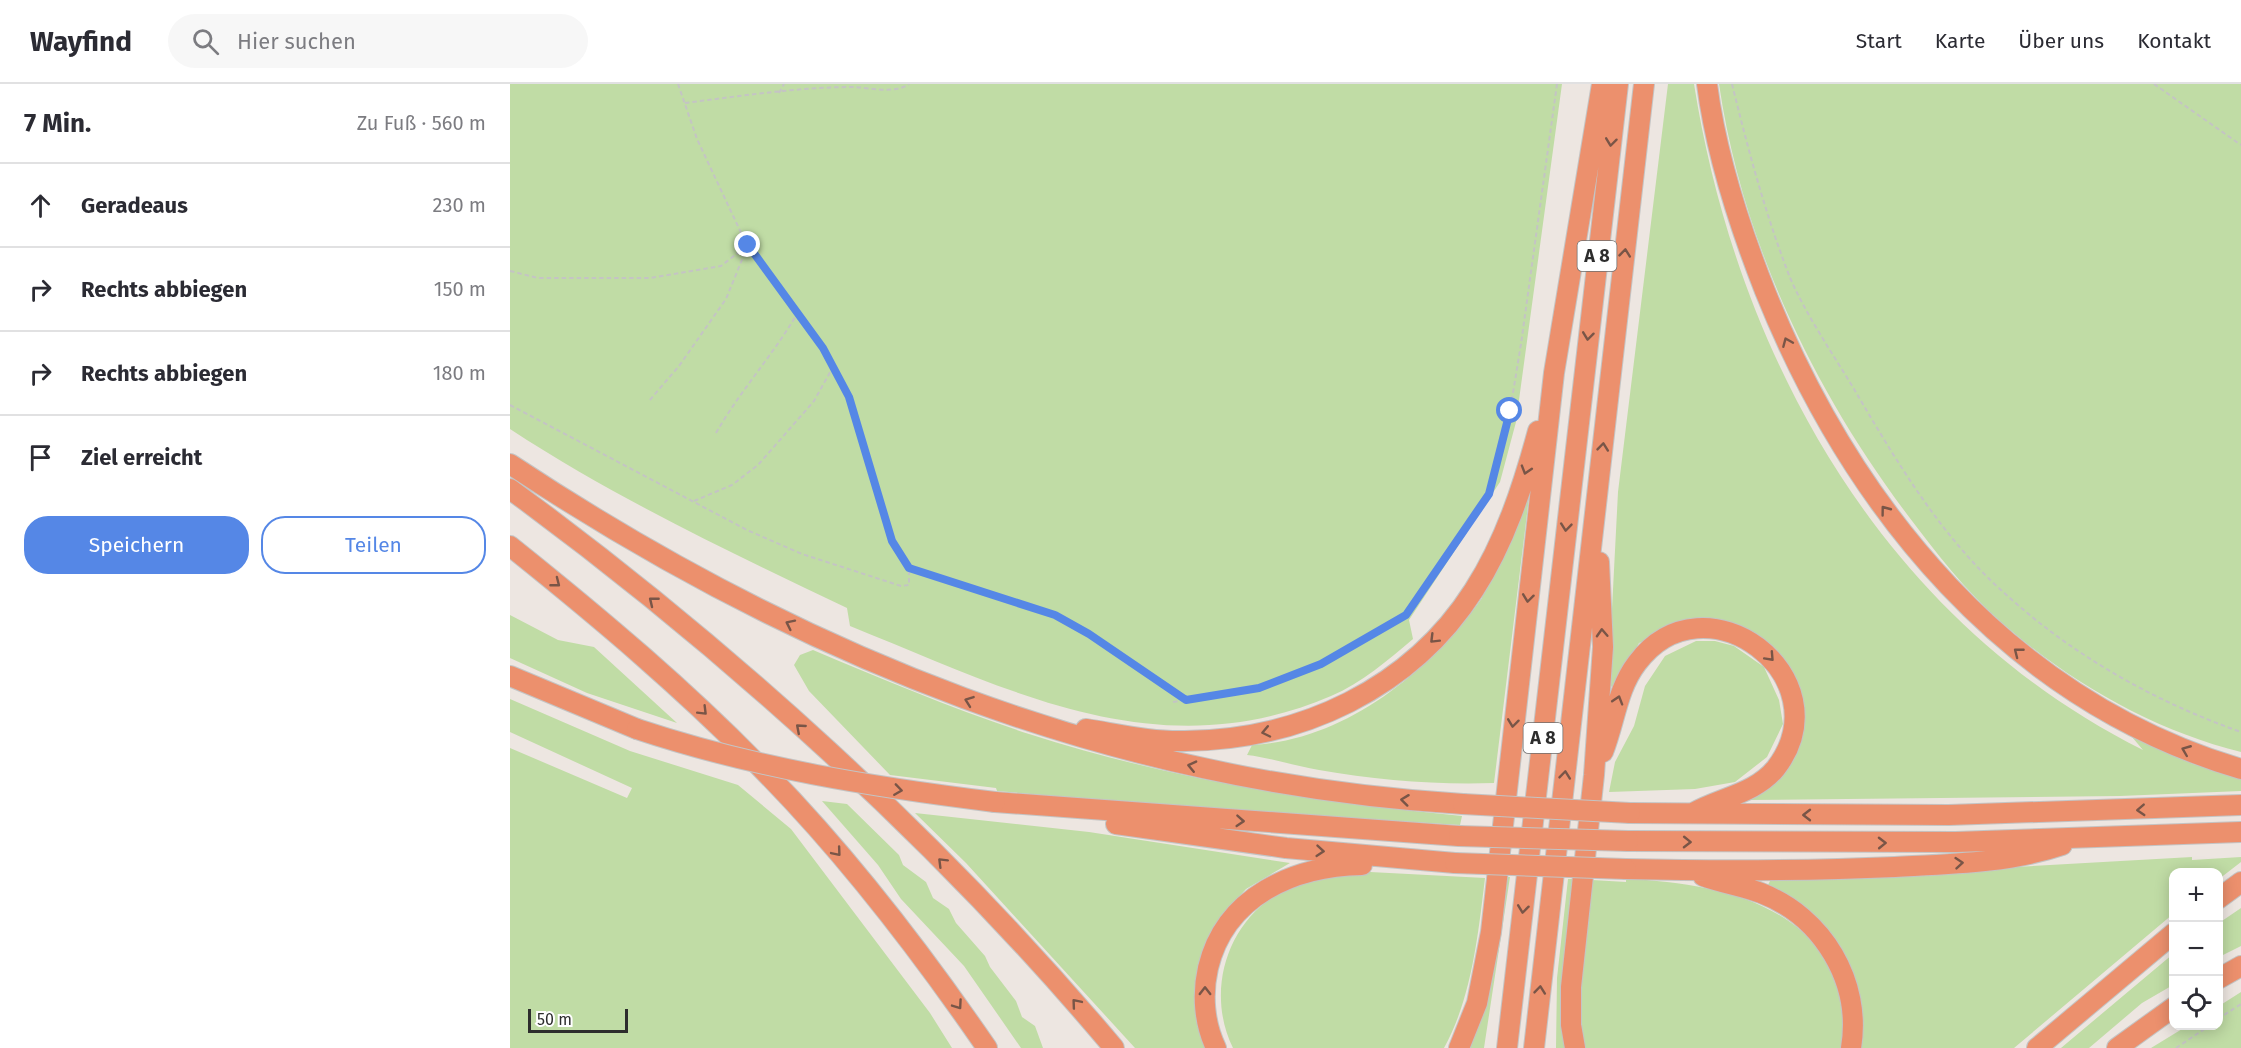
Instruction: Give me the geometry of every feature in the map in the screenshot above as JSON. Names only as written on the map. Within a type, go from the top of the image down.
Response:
[{"type":"highway","points":[[1459,1048],[1477,1003],[1491,932],[1554,373],[1595,109],[1602,84]]},
{"type":"highway","name":"A 8","points":[[1507,1048],[1618,84]]},
{"type":"highway","name":"A 8","points":[[1534,1048],[1644,84]]},
{"type":"highway","points":[[1707,84],[1720,157],[1750,252],[1780,327],[1834,434],[1890,516],[1937,574],[1977,616],[2047,674],[2109,715],[2150,736],[2203,758],[2241,769]]},
{"type":"highway","points":[[1024,720],[1183,741],[1235,739],[1283,729],[1319,717],[1358,699],[1385,682],[1415,658],[1446,627],[1486,569],[1518,498],[1554,373]]},
{"type":"highway","points":[[510,464],[593,519],[776,618],[912,679],[1024,720],[1124,751],[1206,770],[1325,790],[1411,801],[1630,813],[1961,815],[2241,805]]},
{"type":"highway","points":[[510,489],[692,632],[901,820],[1060,985],[1114,1048]]},
{"type":"highway","points":[[1575,1048],[1571,1025],[1571,987],[1593,775],[1603,647],[1597,505]]},
{"type":"highway","points":[[510,546],[595,614],[683,692],[769,776],[828,841],[887,912],[987,1048]]},
{"type":"highway","points":[[1593,775],[1621,692],[1644,653],[1665,638],[1684,631],[1712,628],[1737,634],[1761,648],[1779,667],[1790,694],[1794,724],[1792,733],[1783,756],[1765,779],[1747,791],[1713,802],[1691,815]]},
{"type":"highway","points":[[510,676],[637,729],[717,754],[820,777],[1004,802],[1459,836],[1628,841],[1841,844],[2082,839],[2241,832]]},
{"type":"highway","points":[[1004,802],[1109,823],[1286,848],[1446,862],[1626,869],[1807,870],[1926,866],[2028,856],[2082,839]]},
{"type":"highway","points":[[1215,1048],[1206,1013],[1204,983],[1212,949],[1226,924],[1244,905],[1265,889],[1294,875],[1337,866],[1446,862]]},
{"type":"highway","points":[[1686,870],[1761,893],[1792,910],[1816,931],[1831,950],[1847,983],[1853,1018],[1851,1048]]},
{"type":"highway","points":[[2223,895],[2241,882]]},
{"type":"highway","points":[[2037,1048],[2169,937]]},
{"type":"highway","points":[[2223,976],[2241,966]]},
{"type":"highway","points":[[2117,1048],[2169,1011]]},
{"type":"path","points":[[510,405],[606,453],[692,502],[802,554],[872,578],[901,586],[909,585],[909,568],[892,541],[849,397],[823,348],[748,245],[697,139],[678,84]]},
{"type":"path","points":[[779,93],[784,84]]},
{"type":"path","points":[[685,104],[854,87],[886,89],[904,87],[909,84]]},
{"type":"path","points":[[1173,702],[1259,688],[1321,664],[1406,615],[1489,494],[1510,411],[1557,84]]},
{"type":"path","points":[[1732,84],[1765,208],[1791,278],[1887,446],[1952,537],[1999,589],[2039,623],[2099,667],[2195,714],[2241,732]]},
{"type":"path","points":[[2154,84],[2241,145]]},
{"type":"path","points":[[510,270],[538,278],[650,278],[721,266],[748,245]]},
{"type":"path","points":[[649,401],[679,366],[726,299],[748,245]]},
{"type":"path","points":[[716,433],[798,313]]},
{"type":"path","points":[[692,502],[732,485],[758,465],[814,401],[833,367]]},
{"type":"path","points":[[909,568],[1055,615],[1089,634],[1186,700]]},
{"type":"path","points":[[2223,1016],[2241,1004]]},
{"type":"path","points":[[2176,1048],[2203,1030]]},
{"type":"green space","points":[[510,84],[1562,84],[1516,422],[1500,482],[1409,620],[1413,639],[1364,678],[1331,696],[1267,717],[1206,725],[1145,723],[1086,713],[1027,696],[968,674],[850,626],[847,608],[633,502],[550,455],[510,429]]},
{"type":"green space","points":[[1668,84],[1694,84],[1715,187],[1747,287],[1788,383],[1839,473],[1900,556],[1971,631],[2052,696],[2143,750],[2132,737],[2193,764],[2241,778],[2241,791],[2120,796],[1746,800],[1787,764],[1785,662],[1769,644],[1739,626],[1699,620],[1639,643],[1616,686],[1608,687],[1618,492]]},
{"type":"green space","points":[[1719,84],[2241,84],[2241,752],[2180,733],[2150,720],[2065,672],[1987,609],[1930,544],[1882,480],[1849,428],[1818,375],[1790,319],[1766,262],[1746,204],[1730,145]]},
{"type":"green space","points":[[1531,481],[1494,783],[1428,782],[1362,777],[1247,755],[1252,745],[1287,740],[1320,730],[1352,716],[1411,676],[1437,651],[1482,598],[1479,594]]},
{"type":"green space","points":[[510,615],[558,640],[594,647],[677,723],[587,693],[510,658]]},
{"type":"green space","points":[[1696,641],[1715,641],[1734,646],[1764,667],[1779,700],[1783,724],[1767,757],[1735,782],[1695,789],[1609,792],[1615,762],[1634,726],[1645,686],[1665,656]]},
{"type":"green space","points":[[813,650],[974,715],[1082,750],[1243,787],[1352,804],[1462,816],[1460,825],[1200,809],[997,791],[996,788],[890,775],[809,691],[794,665],[800,655]]},
{"type":"green space","points":[[510,699],[630,751],[738,785],[791,829],[930,1013],[952,1048],[510,1048],[510,748],[627,798],[632,788],[510,732]]},
{"type":"green space","points":[[822,801],[847,804],[899,855],[903,865],[926,882],[933,898],[949,909],[956,923],[985,956],[990,967],[1016,1001],[1022,1017],[1035,1026],[1043,1048],[1021,1048],[964,966],[901,899],[878,865]]},
{"type":"green space","points":[[915,813],[1089,832],[1290,863],[1246,889],[1219,919],[1211,936],[1207,1048],[1135,1048],[966,863]]},
{"type":"green space","points":[[2192,857],[2192,860],[2241,857],[2241,862],[2223,876],[2223,868],[2169,868],[2169,917],[2014,1048],[1861,1048],[1862,1008],[1852,969],[1843,951],[1818,919],[1799,903],[1768,885],[1770,881]]},
{"type":"green space","points":[[1370,872],[1485,878],[1467,987],[1454,1028],[1444,1048],[1233,1048],[1225,1026],[1221,1003],[1222,981],[1235,938],[1248,919],[1264,903],[1294,885],[1326,877]]},
{"type":"green space","points":[[1504,877],[1510,877],[1484,1048],[1467,1048]]},
{"type":"green space","points":[[1568,879],[1573,879],[1562,985],[1565,1048],[1556,1048],[1557,978]]},
{"type":"green space","points":[[1626,879],[1707,888],[1745,899],[1779,915],[1808,937],[1829,966],[1841,1003],[1842,1048],[1584,1048],[1579,1002],[1592,880],[1626,882]]},
{"type":"green space","points":[[2241,908],[2241,946],[2223,955],[2223,922]]},
{"type":"green space","points":[[2169,957],[2169,987],[2142,1003],[2089,1048],[2061,1048]]},
{"type":"green space","points":[[2241,992],[2241,1048],[2151,1048],[2180,1030],[2223,1030],[2223,1003]]},
{"type":"route","points":[[748,245],[823,348],[849,397],[872,481],[892,541],[909,568],[1055,615],[1089,634],[1186,700],[1259,688],[1321,664],[1406,615],[1489,494],[1510,411]]}]
